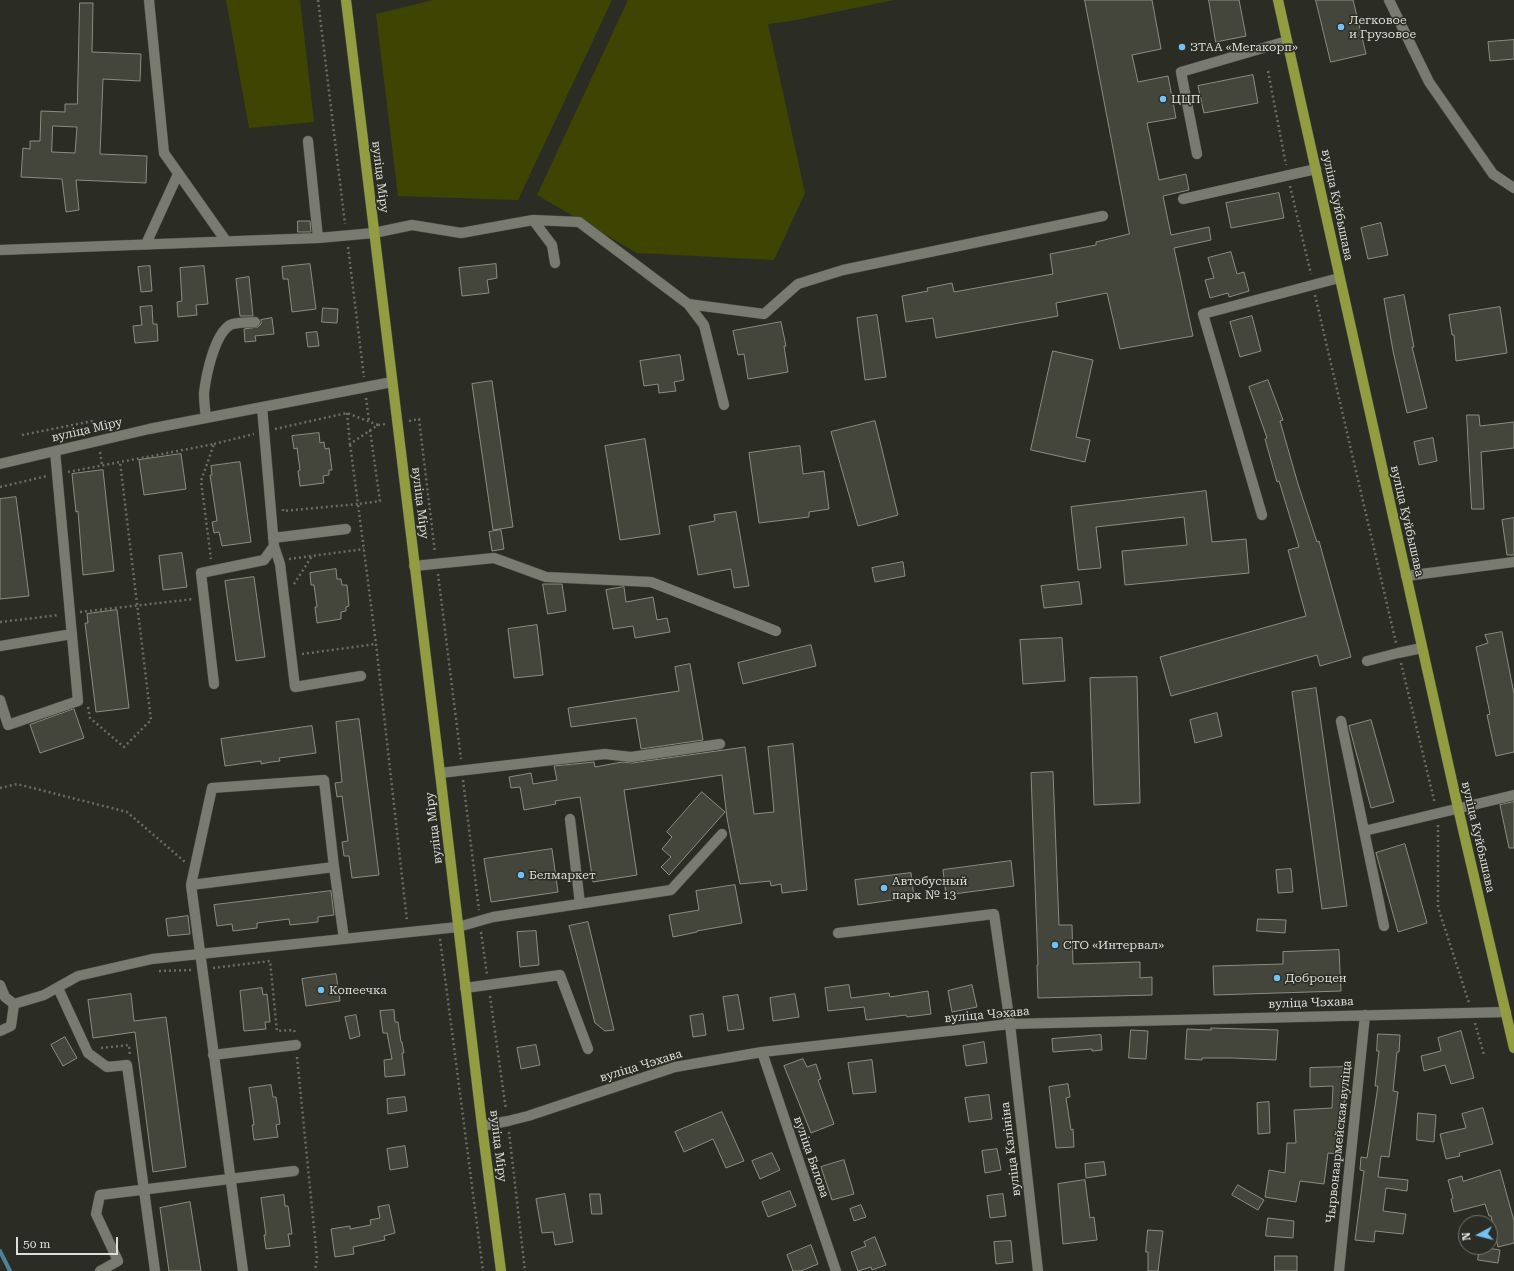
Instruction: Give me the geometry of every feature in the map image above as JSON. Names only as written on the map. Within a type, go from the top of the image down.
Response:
[{"type":"main road","name":"вуліца Міру","points":[[346,0],[465,988],[501,1271]]},
{"type":"main road","name":"вуліца Куйбышава","points":[[1278,0],[1458,808],[1514,1048]]},
{"type":"street","points":[[149,0],[164,153],[226,241]]},
{"type":"street","points":[[1389,0],[1429,82],[1492,174],[1514,188]]},
{"type":"street","points":[[1197,154],[1181,72],[1287,41]]},
{"type":"street","points":[[308,141],[318,238]]},
{"type":"street","points":[[1183,199],[1316,169]]},
{"type":"street","points":[[146,244],[178,174]]},
{"type":"street","points":[[688,304],[764,314],[798,284],[842,270],[1103,216]]},
{"type":"street","points":[[533,220],[552,245],[555,263]]},
{"type":"street","points":[[0,250],[318,238],[374,233],[412,225],[461,233],[533,220],[579,222],[688,304],[704,325],[724,405]]},
{"type":"street","points":[[1262,515],[1203,314],[1339,278]]},
{"type":"street","points":[[206,418],[204,393],[211,359],[216,344],[223,333],[231,325],[255,322]]},
{"type":"street","name":"вуліца Міру","points":[[0,464],[148,429],[392,382]]},
{"type":"street","points":[[262,407],[273,542],[280,564],[295,687],[361,676]]},
{"type":"street","points":[[0,700],[8,724],[78,701],[55,451]]},
{"type":"street","points":[[214,684],[201,572],[264,560],[273,542],[286,536],[346,529]]},
{"type":"street","points":[[414,566],[494,558],[546,577],[651,582],[776,631]]},
{"type":"street","points":[[1406,576],[1514,562]]},
{"type":"street","points":[[0,646],[72,634]]},
{"type":"street","points":[[1367,661],[1422,648]]},
{"type":"street","points":[[1341,721],[1384,926]]},
{"type":"street","points":[[440,773],[605,754],[631,757],[720,744]]},
{"type":"street","points":[[243,1271],[199,954],[191,885],[212,788],[324,780],[344,939]]},
{"type":"street","points":[[1364,831],[1514,796]]},
{"type":"street","points":[[570,819],[580,904]]},
{"type":"street","points":[[14,1004],[44,995],[78,976],[152,959],[458,927],[479,916],[492,918],[671,890],[722,834]]},
{"type":"street","points":[[191,885],[334,867]]},
{"type":"street","name":"вуліца Калініна","points":[[838,933],[994,914],[1010,1024],[1038,1271]]},
{"type":"street","points":[[465,988],[560,975],[588,1049]]},
{"type":"street","points":[[0,985],[5,997],[14,1004]]},
{"type":"street","points":[[58,988],[88,1053],[106,1067],[127,1065],[155,1271]]},
{"type":"street","points":[[0,1031],[11,1026],[14,1004]]},
{"type":"street","name":"вуліца Чэхава","points":[[482,1126],[508,1121],[675,1067],[762,1052],[1010,1024],[1506,1012]]},
{"type":"street","name":"Чырвонаармейская вуліца","points":[[1339,1271],[1365,1015]]},
{"type":"street","points":[[213,1055],[296,1045]]},
{"type":"street","name":"вуліца Бялова","points":[[762,1052],[836,1271]]},
{"type":"street","points":[[100,1271],[118,1261],[96,1214],[100,1195],[294,1171]]},
{"type":"path","points":[[318,0],[369,421]]},
{"type":"path","points":[[1268,71],[1288,175],[1313,285],[1398,653],[1438,813],[1438,907],[1473,1013],[1484,1055]]},
{"type":"path","points":[[347,413],[358,504]]},
{"type":"path","points":[[0,486],[214,444],[347,413],[378,425],[350,444]]},
{"type":"path","points":[[283,511],[380,501],[370,430]]},
{"type":"path","points":[[212,570],[201,481],[214,444]]},
{"type":"path","points":[[88,703],[90,718],[124,747],[151,720],[136,606],[120,462]]},
{"type":"path","points":[[282,504],[290,566]]},
{"type":"path","points":[[289,559],[364,549]]},
{"type":"path","points":[[291,580],[292,588],[312,556]]},
{"type":"path","points":[[0,622],[204,598]]},
{"type":"path","points":[[299,655],[376,644]]},
{"type":"path","points":[[0,788],[17,784],[127,812],[194,870]]},
{"type":"path","points":[[479,916],[508,1121],[525,1271]]},
{"type":"path","points":[[439,929],[483,1271]]},
{"type":"green space","points":[[226,0],[300,0],[314,122],[249,128]]},
{"type":"green space","points":[[433,0],[612,0],[518,200],[398,196],[376,14]]},
{"type":"green space","points":[[628,0],[894,0],[791,21],[768,24],[805,193],[774,260],[637,253],[537,195]]},
{"type":"building","points":[[1085,0],[1152,0],[1161,49],[1132,55],[1138,82],[1168,76],[1176,118],[1147,123],[1159,180],[1186,174],[1189,190],[1163,196],[1171,235],[1209,227],[1211,240],[1174,248],[1193,336],[1120,349],[1107,293],[1056,303],[1058,316],[936,338],[933,318],[906,322],[902,296],[928,291],[927,288],[952,283],[954,292],[1053,274],[1050,254],[1096,245],[1096,242],[1129,234]]},
{"type":"building","points":[[1209,0],[1239,0],[1246,36],[1216,42]]},
{"type":"building","name":"Легковое и Грузовое","points":[[1316,0],[1353,0],[1366,54],[1331,62]]},
{"type":"building","points":[[80,3],[93,3],[92,52],[141,54],[140,81],[103,79],[100,154],[147,156],[146,183],[76,180],[79,210],[66,212],[62,179],[21,177],[23,148],[30,149],[30,141],[40,141],[41,111],[65,112],[65,104],[77,104]],"holes":[[[53,126],[77,127],[75,153],[52,152]]]},
{"type":"building","points":[[1514,40],[1514,59],[1490,61],[1488,42]]},
{"type":"building","points":[[1253,75],[1258,103],[1204,113],[1198,86]]},
{"type":"building","points":[[1279,193],[1284,218],[1231,228],[1226,203]]},
{"type":"building","points":[[298,221],[310,221],[311,232],[298,232]]},
{"type":"building","points":[[1381,223],[1388,255],[1368,259],[1361,228]]},
{"type":"building","points":[[1231,252],[1237,274],[1244,272],[1249,291],[1229,297],[1228,293],[1210,298],[1205,280],[1214,278],[1208,258]]},
{"type":"building","points":[[310,264],[316,309],[292,312],[288,279],[283,279],[282,267]]},
{"type":"building","points":[[496,264],[497,278],[487,280],[489,293],[462,296],[459,268]]},
{"type":"building","points":[[150,266],[152,291],[141,292],[138,267]]},
{"type":"building","points":[[204,266],[208,304],[196,305],[197,315],[178,317],[177,302],[182,301],[180,268]]},
{"type":"building","points":[[249,277],[253,316],[240,316],[236,279]]},
{"type":"building","points":[[1404,295],[1414,347],[1412,347],[1427,408],[1407,413],[1393,351],[1384,299]]},
{"type":"building","points":[[152,306],[153,324],[157,324],[158,341],[135,343],[133,326],[142,325],[140,307]]},
{"type":"building","points":[[1500,307],[1507,353],[1456,361],[1454,335],[1452,335],[1449,315]]},
{"type":"building","points":[[323,308],[338,309],[337,323],[322,322]]},
{"type":"building","points":[[877,315],[886,377],[865,380],[857,318]]},
{"type":"building","points":[[1252,316],[1261,351],[1240,357],[1230,322]]},
{"type":"building","points":[[272,318],[274,334],[255,336],[256,341],[245,342],[244,329],[258,327],[261,324],[261,320]]},
{"type":"building","points":[[781,322],[786,346],[784,346],[788,372],[748,379],[744,354],[738,355],[733,331]]},
{"type":"building","points":[[317,332],[319,346],[308,347],[306,333]]},
{"type":"building","points":[[1053,351],[1093,360],[1076,437],[1090,440],[1085,462],[1031,450]]},
{"type":"building","points":[[680,355],[684,380],[674,382],[676,391],[659,393],[658,384],[644,386],[640,361]]},
{"type":"building","points":[[1268,380],[1283,420],[1280,421],[1298,484],[1317,542],[1319,541],[1351,657],[1320,666],[1317,655],[1171,696],[1160,657],[1306,616],[1288,550],[1299,547],[1279,481],[1277,482],[1265,439],[1267,438],[1249,387]]},
{"type":"building","points":[[492,381],[513,527],[493,530],[472,384]]},
{"type":"building","points":[[1467,415],[1479,415],[1480,426],[1514,422],[1514,448],[1481,452],[1484,509],[1472,509]]},
{"type":"building","points":[[875,421],[898,515],[858,526],[831,432]]},
{"type":"building","points":[[319,433],[320,443],[324,442],[325,449],[329,448],[332,470],[329,470],[329,475],[323,476],[324,483],[300,486],[298,471],[300,470],[297,448],[294,449],[292,436]]},
{"type":"building","points":[[1433,438],[1437,461],[1419,465],[1414,442]]},
{"type":"building","points":[[645,439],[660,534],[620,540],[605,446]]},
{"type":"building","points":[[800,446],[803,474],[824,471],[829,509],[809,512],[809,517],[759,523],[749,453]]},
{"type":"building","points":[[181,454],[186,489],[144,495],[139,460]]},
{"type":"building","points":[[240,462],[251,542],[222,546],[219,532],[214,533],[212,522],[217,521],[210,475],[212,475],[211,466]]},
{"type":"building","points":[[103,470],[114,571],[83,575],[78,511],[76,512],[72,474]]},
{"type":"building","points":[[1206,491],[1212,542],[1246,539],[1249,573],[1125,585],[1122,551],[1187,545],[1184,517],[1096,527],[1101,568],[1078,570],[1071,507]]},
{"type":"building","points":[[16,497],[29,596],[0,599],[0,499]]},
{"type":"building","points":[[736,512],[749,586],[734,588],[731,569],[698,575],[689,526],[715,521],[714,515]]},
{"type":"building","points":[[1514,518],[1514,555],[1507,555],[1502,520]]},
{"type":"building","points":[[501,530],[504,549],[492,551],[489,532]]},
{"type":"building","points":[[182,553],[187,587],[163,590],[159,556]]},
{"type":"building","points":[[903,562],[905,576],[875,582],[872,568]]},
{"type":"building","points":[[336,569],[337,579],[341,579],[342,585],[347,585],[349,606],[346,607],[346,611],[341,612],[341,619],[317,623],[315,607],[317,607],[314,585],[311,585],[310,573]]},
{"type":"building","points":[[254,577],[265,657],[236,661],[225,581]]},
{"type":"building","points":[[1079,582],[1082,604],[1044,608],[1041,586]]},
{"type":"building","points":[[543,584],[562,584],[566,611],[548,614]]},
{"type":"building","points":[[624,587],[626,602],[653,597],[657,620],[667,618],[670,632],[635,638],[633,626],[613,629],[606,590]]},
{"type":"building","points":[[117,610],[129,708],[96,712],[85,623],[88,623],[87,614]]},
{"type":"building","points":[[537,625],[543,675],[514,678],[508,629]]},
{"type":"building","points":[[1502,632],[1514,694],[1514,752],[1496,756],[1487,715],[1490,714],[1476,647],[1488,643],[1485,635]]},
{"type":"building","points":[[1062,638],[1065,681],[1023,684],[1020,640]]},
{"type":"building","points":[[811,645],[816,666],[743,684],[738,663]]},
{"type":"building","points":[[690,664],[703,740],[641,749],[636,718],[571,727],[568,708],[679,691],[675,667]]},
{"type":"building","points":[[1137,677],[1140,803],[1094,805],[1090,678]]},
{"type":"building","points":[[1316,688],[1347,906],[1322,909],[1292,692]]},
{"type":"building","points":[[74,709],[84,738],[40,753],[30,725]]},
{"type":"building","points":[[1217,713],[1222,736],[1195,743],[1190,720]]},
{"type":"building","points":[[359,719],[379,875],[352,878],[349,856],[344,856],[342,842],[348,841],[342,796],[337,797],[335,783],[342,782],[336,722]]},
{"type":"building","points":[[1371,720],[1394,802],[1371,808],[1349,726]]},
{"type":"building","points":[[312,726],[316,753],[279,758],[280,761],[261,764],[261,761],[225,766],[221,739]]},
{"type":"building","points":[[793,744],[807,890],[782,893],[781,884],[771,886],[770,881],[740,884],[727,818],[722,775],[624,790],[637,875],[593,882],[580,797],[555,801],[556,804],[524,810],[520,787],[511,788],[509,777],[531,773],[533,784],[557,780],[554,766],[594,762],[595,767],[622,762],[632,763],[745,747],[754,814],[774,812],[768,747]]},
{"type":"building","points":[[1053,772],[1059,925],[1072,925],[1073,964],[1140,962],[1140,978],[1152,977],[1152,995],[1038,998],[1031,773]]},
{"type":"building","points":[[702,792],[725,812],[669,875],[661,867],[671,857],[662,849],[672,837],[667,832]]},
{"type":"building","points":[[1514,802],[1514,848],[1509,848],[1500,805]]},
{"type":"building","points":[[1405,844],[1427,923],[1398,932],[1376,853]]},
{"type":"building","name":"Белмаркет","points":[[552,849],[558,892],[491,902],[484,859]]},
{"type":"building","points":[[1011,861],[1014,886],[946,895],[943,870]]},
{"type":"building","points":[[1291,869],[1293,892],[1278,893],[1276,870]]},
{"type":"building","name":"Автобусный парк № 13","points":[[911,873],[914,897],[858,905],[855,880]]},
{"type":"building","points":[[735,885],[742,923],[673,937],[669,915],[699,910],[696,891]]},
{"type":"building","points":[[331,891],[334,915],[318,917],[318,922],[290,925],[289,919],[257,923],[257,928],[233,931],[232,924],[217,926],[214,905]]},
{"type":"building","points":[[188,916],[190,934],[168,936],[166,919]]},
{"type":"building","points":[[1258,919],[1286,920],[1285,933],[1257,931]]},
{"type":"building","points":[[588,922],[614,1030],[605,1031],[595,1023],[569,926]]},
{"type":"building","points":[[536,931],[539,965],[520,967],[517,932]]},
{"type":"building","name":"Доброцен","points":[[1339,950],[1341,991],[1214,995],[1213,966],[1283,964],[1283,952]]},
{"type":"building","name":"Копеечка","points":[[336,974],[340,1001],[306,1006],[302,979]]},
{"type":"building","points":[[849,985],[851,998],[889,993],[890,997],[928,991],[931,1014],[907,1017],[906,1015],[866,1020],[864,1007],[828,1011],[825,988]]},
{"type":"building","points":[[972,985],[977,1007],[952,1012],[948,991]]},
{"type":"building","points":[[262,988],[263,995],[267,994],[270,1022],[265,1022],[266,1029],[244,1031],[240,991]]},
{"type":"building","points":[[131,994],[134,1021],[166,1017],[186,1167],[153,1172],[135,1032],[93,1038],[88,1000]]},
{"type":"building","points":[[795,994],[799,1017],[773,1021],[770,998]]},
{"type":"building","points":[[738,995],[744,1029],[728,1031],[723,997]]},
{"type":"building","points":[[394,1010],[395,1022],[398,1022],[404,1053],[402,1053],[405,1075],[385,1077],[384,1060],[392,1059],[387,1033],[383,1033],[380,1011]]},
{"type":"building","points":[[703,1014],[706,1035],[693,1037],[690,1016]]},
{"type":"building","points":[[356,1015],[360,1036],[350,1039],[345,1017]]},
{"type":"building","points":[[1211,1028],[1278,1030],[1276,1060],[1233,1058],[1202,1058],[1202,1060],[1185,1059],[1187,1029],[1211,1030]]},
{"type":"building","points":[[1131,1030],[1148,1031],[1146,1059],[1129,1058]]},
{"type":"building","points":[[1461,1031],[1474,1078],[1451,1084],[1445,1065],[1424,1071],[1421,1056],[1441,1051],[1438,1038]]},
{"type":"building","points":[[1378,1034],[1400,1035],[1393,1091],[1398,1092],[1389,1157],[1381,1156],[1378,1177],[1408,1180],[1407,1191],[1386,1188],[1383,1211],[1406,1214],[1403,1234],[1375,1231],[1374,1242],[1355,1240],[1364,1171],[1360,1170],[1361,1157],[1367,1158],[1378,1086],[1375,1086],[1379,1051],[1377,1051]]},
{"type":"building","points":[[1101,1035],[1102,1050],[1092,1051],[1092,1049],[1053,1052],[1052,1039]]},
{"type":"building","points":[[65,1037],[77,1058],[63,1066],[51,1045]]},
{"type":"building","points":[[984,1042],[987,1063],[966,1066],[963,1046]]},
{"type":"building","points":[[536,1045],[540,1065],[521,1069],[517,1048]]},
{"type":"building","points":[[803,1059],[807,1067],[816,1064],[821,1079],[818,1080],[834,1124],[811,1133],[784,1066]]},
{"type":"building","points":[[872,1060],[876,1092],[853,1094],[848,1063]]},
{"type":"building","points":[[1345,1067],[1345,1102],[1338,1154],[1328,1153],[1324,1184],[1300,1181],[1296,1202],[1265,1197],[1269,1170],[1285,1173],[1287,1143],[1296,1143],[1294,1110],[1332,1108],[1333,1086],[1310,1087],[1310,1068]]},
{"type":"building","points":[[1068,1084],[1070,1097],[1066,1098],[1071,1130],[1073,1129],[1074,1147],[1056,1148],[1049,1087]]},
{"type":"building","points":[[271,1085],[273,1097],[276,1097],[280,1124],[276,1125],[278,1137],[254,1140],[252,1125],[254,1125],[249,1088]]},
{"type":"building","points":[[989,1095],[992,1119],[969,1122],[965,1098]]},
{"type":"building","points":[[405,1097],[407,1111],[388,1114],[387,1099]]},
{"type":"building","points":[[1269,1102],[1270,1133],[1258,1134],[1257,1103]]},
{"type":"building","points":[[1483,1108],[1493,1144],[1459,1153],[1460,1156],[1446,1159],[1440,1134],[1466,1128],[1462,1114]]},
{"type":"building","points":[[722,1112],[744,1161],[726,1168],[713,1139],[684,1152],[675,1132]]},
{"type":"building","points":[[1418,1113],[1436,1115],[1434,1142],[1417,1140]]},
{"type":"building","points":[[405,1146],[408,1167],[390,1170],[387,1149]]},
{"type":"building","points":[[997,1149],[1001,1170],[985,1173],[982,1151]]},
{"type":"building","points":[[772,1153],[780,1170],[760,1179],[752,1161]]},
{"type":"building","points":[[844,1160],[854,1194],[832,1200],[821,1167]]},
{"type":"building","points":[[1104,1162],[1106,1175],[1086,1178],[1085,1164]]},
{"type":"building","points":[[1500,1170],[1514,1221],[1514,1243],[1498,1247],[1498,1215],[1489,1215],[1485,1204],[1454,1212],[1451,1199],[1453,1198],[1448,1180],[1462,1176],[1463,1181]]},
{"type":"building","points":[[1085,1180],[1090,1218],[1094,1217],[1097,1240],[1063,1244],[1058,1184]]},
{"type":"building","points":[[1238,1185],[1264,1200],[1258,1210],[1232,1195]]},
{"type":"building","points":[[790,1191],[796,1206],[768,1217],[762,1202]]},
{"type":"building","points":[[565,1194],[573,1242],[555,1245],[553,1232],[542,1233],[536,1199]]},
{"type":"building","points":[[590,1194],[600,1194],[602,1214],[592,1214]]},
{"type":"building","points":[[1003,1194],[1006,1216],[990,1218],[987,1196]]},
{"type":"building","points":[[284,1195],[285,1206],[288,1206],[292,1234],[288,1234],[290,1246],[266,1249],[264,1235],[266,1235],[261,1198]]},
{"type":"building","points":[[190,1202],[201,1271],[169,1271],[160,1208]]},
{"type":"building","points":[[389,1205],[395,1233],[384,1236],[385,1240],[353,1247],[354,1254],[335,1257],[331,1229],[350,1226],[350,1229],[371,1225],[370,1220],[380,1218],[378,1207]]},
{"type":"building","points":[[861,1205],[866,1217],[854,1221],[850,1209]]},
{"type":"building","points":[[1268,1218],[1294,1221],[1293,1238],[1266,1236]]},
{"type":"building","points":[[1148,1230],[1163,1231],[1158,1271],[1148,1271],[1148,1252],[1146,1252]]},
{"type":"building","points":[[875,1237],[886,1265],[872,1270],[871,1267],[858,1271],[851,1252],[866,1246],[864,1242]]},
{"type":"building","points":[[1011,1241],[1013,1262],[996,1264],[994,1242]]},
{"type":"building","points":[[811,1245],[818,1264],[801,1271],[793,1271],[787,1255]]},
{"type":"building","points":[[1498,1250],[1500,1250],[1498,1263],[1478,1260],[1479,1255],[1498,1255]]},
{"type":"building","points":[[1275,1256],[1297,1256],[1297,1271],[1275,1271]]},
{"type":"waterway","points":[[0,1251],[10,1271]]},
{"type":"place","name":"Легковое и Грузовое","points":[[1341,27]]},
{"type":"place","name":"ЗТАА «Мегакорп»","points":[[1182,47]]},
{"type":"place","name":"ЦЦП","points":[[1163,99]]},
{"type":"place","name":"Белмаркет","points":[[521,875]]},
{"type":"place","name":"Автобусный парк № 13","points":[[884,888]]},
{"type":"place","name":"СТО «Интервал»","points":[[1055,945]]},
{"type":"place","name":"Доброцен","points":[[1277,978]]},
{"type":"place","name":"Копеечка","points":[[321,990]]}]
